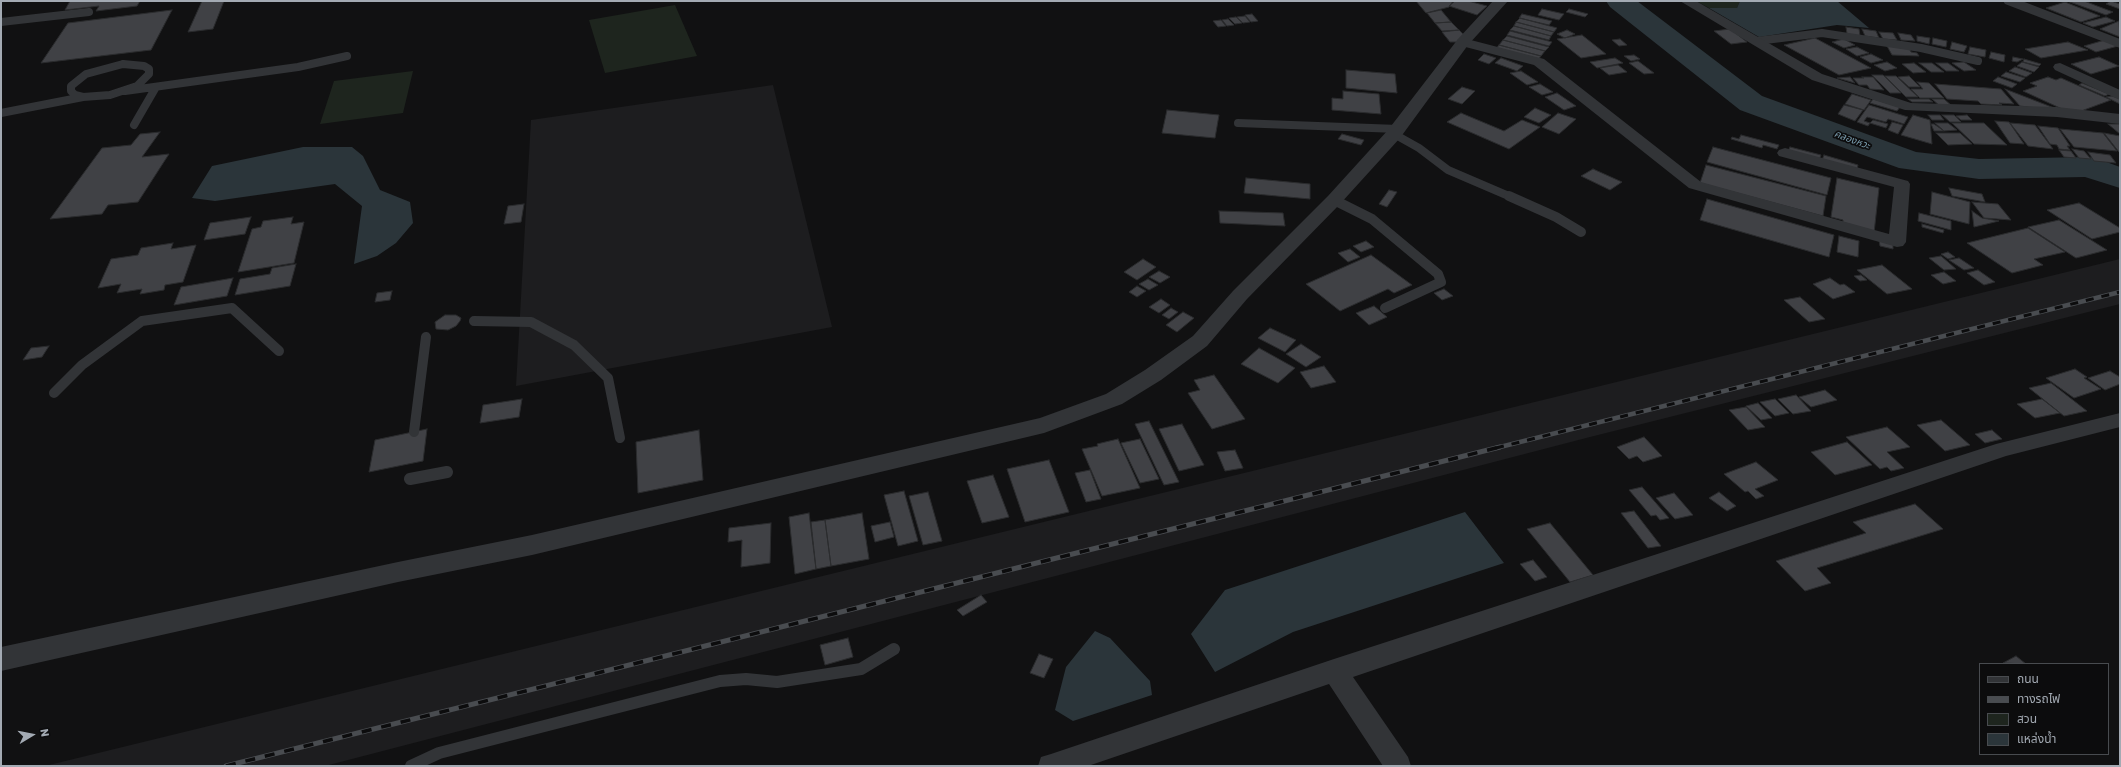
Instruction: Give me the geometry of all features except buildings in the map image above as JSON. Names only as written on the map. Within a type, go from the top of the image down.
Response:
[{"type":"street","points":[[1,659],[398,572],[532,545],[1044,425],[1114,399],[1153,375],[1200,341],[1240,295],[1334,200],[1396,132],[1463,42],[1501,1]]},
{"type":"street","points":[[1687,1],[1817,77],[1910,107],[1980,108],[2057,112],[2120,119]]},
{"type":"street","points":[[2010,1],[2120,44]]},
{"type":"street","points":[[1463,42],[1538,62],[1695,185],[1897,242],[1902,184],[1785,153]]},
{"type":"street","points":[[2060,67],[2120,96]]},
{"type":"street","points":[[1051,766],[1334,670],[2003,450],[2120,420]]},
{"type":"street","points":[[1334,670],[1398,766]]},
{"type":"lane","points":[[1,22],[89,12]]},
{"type":"lane","points":[[1757,41],[1822,33],[1922,48],[1978,61]]},
{"type":"lane","points":[[1,113],[83,97],[103,97],[125,91],[298,67],[347,56]]},
{"type":"lane","points":[[83,97],[75,95],[71,91],[71,86],[86,74],[123,64],[139,65],[148,69],[149,74],[145,80],[125,91]]},
{"type":"lane","points":[[134,125],[156,87]]},
{"type":"lane","points":[[1238,123],[1396,132],[1448,170],[1556,217],[1581,232]]},
{"type":"lane","points":[[1334,200],[1372,219],[1438,274],[1441,282],[1385,308]]},
{"type":"lane","points":[[54,393],[82,365],[142,321],[232,308],[279,351]]},
{"type":"lane","points":[[474,321],[531,322],[574,345],[608,378],[620,438]]},
{"type":"lane","points":[[414,432],[426,337]]},
{"type":"lane","points":[[410,479],[447,472]]},
{"type":"lane","points":[[410,766],[439,753],[720,681],[746,679],[778,682],[819,677],[861,669],[894,648]]},
{"type":"shaded area","points":[[773,85],[832,327],[516,386],[531,120]]},
{"type":"shaded area","points":[[2120,259],[2120,304],[1590,437],[325,766],[45,766]]},
{"type":"green space","points":[[1696,1],[1740,1],[1737,8],[1709,8]]},
{"type":"green space","points":[[675,5],[697,56],[605,73],[589,20]]},
{"type":"green space","points":[[413,71],[403,113],[320,124],[334,81]]},
{"type":"water","points":[[1740,1],[1837,1],[1869,28],[1837,25],[1759,37],[1709,8],[1737,8]]},
{"type":"water","points":[[303,147],[352,147],[363,156],[380,190],[410,202],[413,223],[396,243],[377,256],[354,264],[362,206],[335,184],[215,201],[192,198],[212,166]]},
{"type":"water","points":[[1465,512],[1504,563],[1293,632],[1215,672],[1191,634],[1225,590]]},
{"type":"water","points":[[1095,631],[1110,638],[1150,681],[1152,695],[1073,721],[1055,710],[1066,667]]},
{"type":"waterway","name":"คลองหวะ","points":[[1620,1],[1751,103],[1911,161],[1979,169],[2089,167],[2120,178]]},
{"type":"railway","points":[[1500,447],[2120,292]]},
{"type":"railway","points":[[226,766],[1500,447]]},
{"type":"railway","points":[[1496,448],[1500,447]]}]
